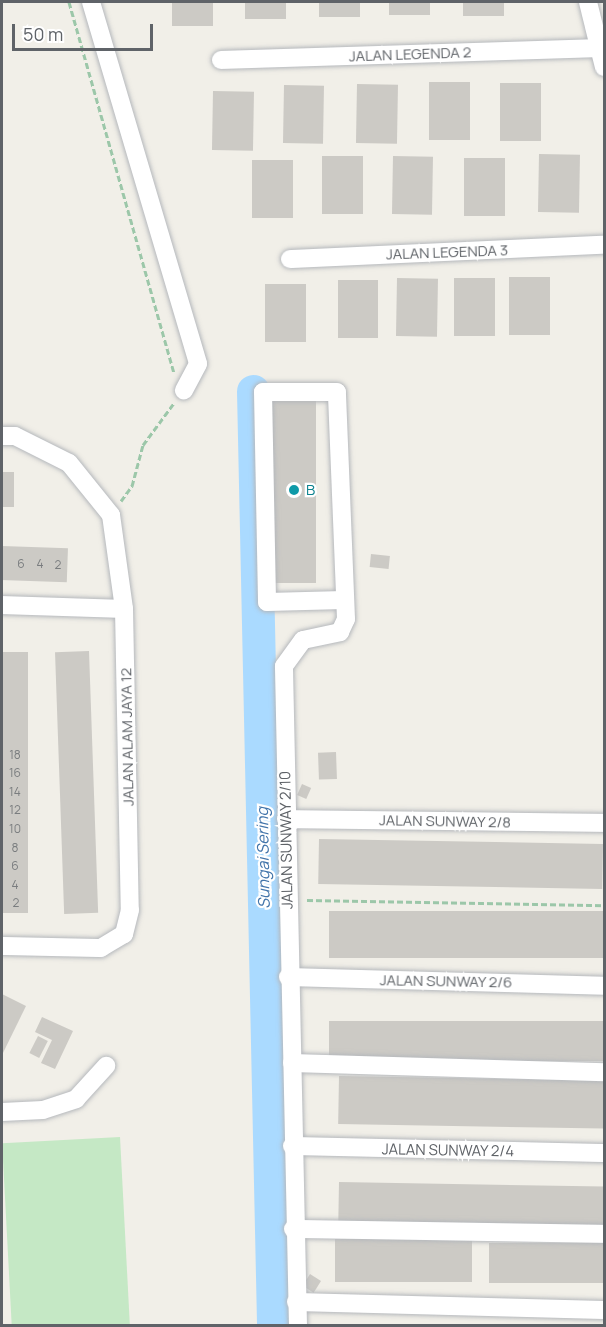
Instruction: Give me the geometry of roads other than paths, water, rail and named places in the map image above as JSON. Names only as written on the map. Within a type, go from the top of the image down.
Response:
[{"type":"street","points":[[91,2],[198,364],[184,390]]},
{"type":"street","points":[[588,2],[604,67]]},
{"type":"street","name":"JALAN LEGENDA 2","points":[[221,60],[600,48]]},
{"type":"street","name":"JALAN LEGENDA 3","points":[[290,259],[604,246]]},
{"type":"street","name":"JALAN SUNWAY 2/10","points":[[298,1326],[293,1229],[284,666],[303,640],[340,632],[346,619],[337,392],[263,392],[267,602],[344,600]]},
{"type":"street","name":"JALAN ALAM JAYA 12","points":[[2,436],[15,436],[69,463],[111,514],[124,609],[130,910],[124,934],[101,948],[2,946]]},
{"type":"street","points":[[2,605],[124,609]]},
{"type":"street","name":"JALAN SUNWAY 2/8","points":[[286,819],[604,823]]},
{"type":"street","name":"JALAN SUNWAY 2/6","points":[[288,977],[604,986]]},
{"type":"street","points":[[292,1063],[604,1072]]},
{"type":"street","points":[[2,1112],[43,1110],[76,1099],[106,1066]]},
{"type":"street","name":"JALAN SUNWAY 2/4","points":[[292,1146],[604,1153]]},
{"type":"street","points":[[293,1229],[604,1234]]},
{"type":"street","points":[[296,1302],[604,1310]]},
{"type":"waterway","name":"Sungai Sering","points":[[253,391],[273,1326]]},
{"type":"place","name":"B","points":[[294,490]]}]
